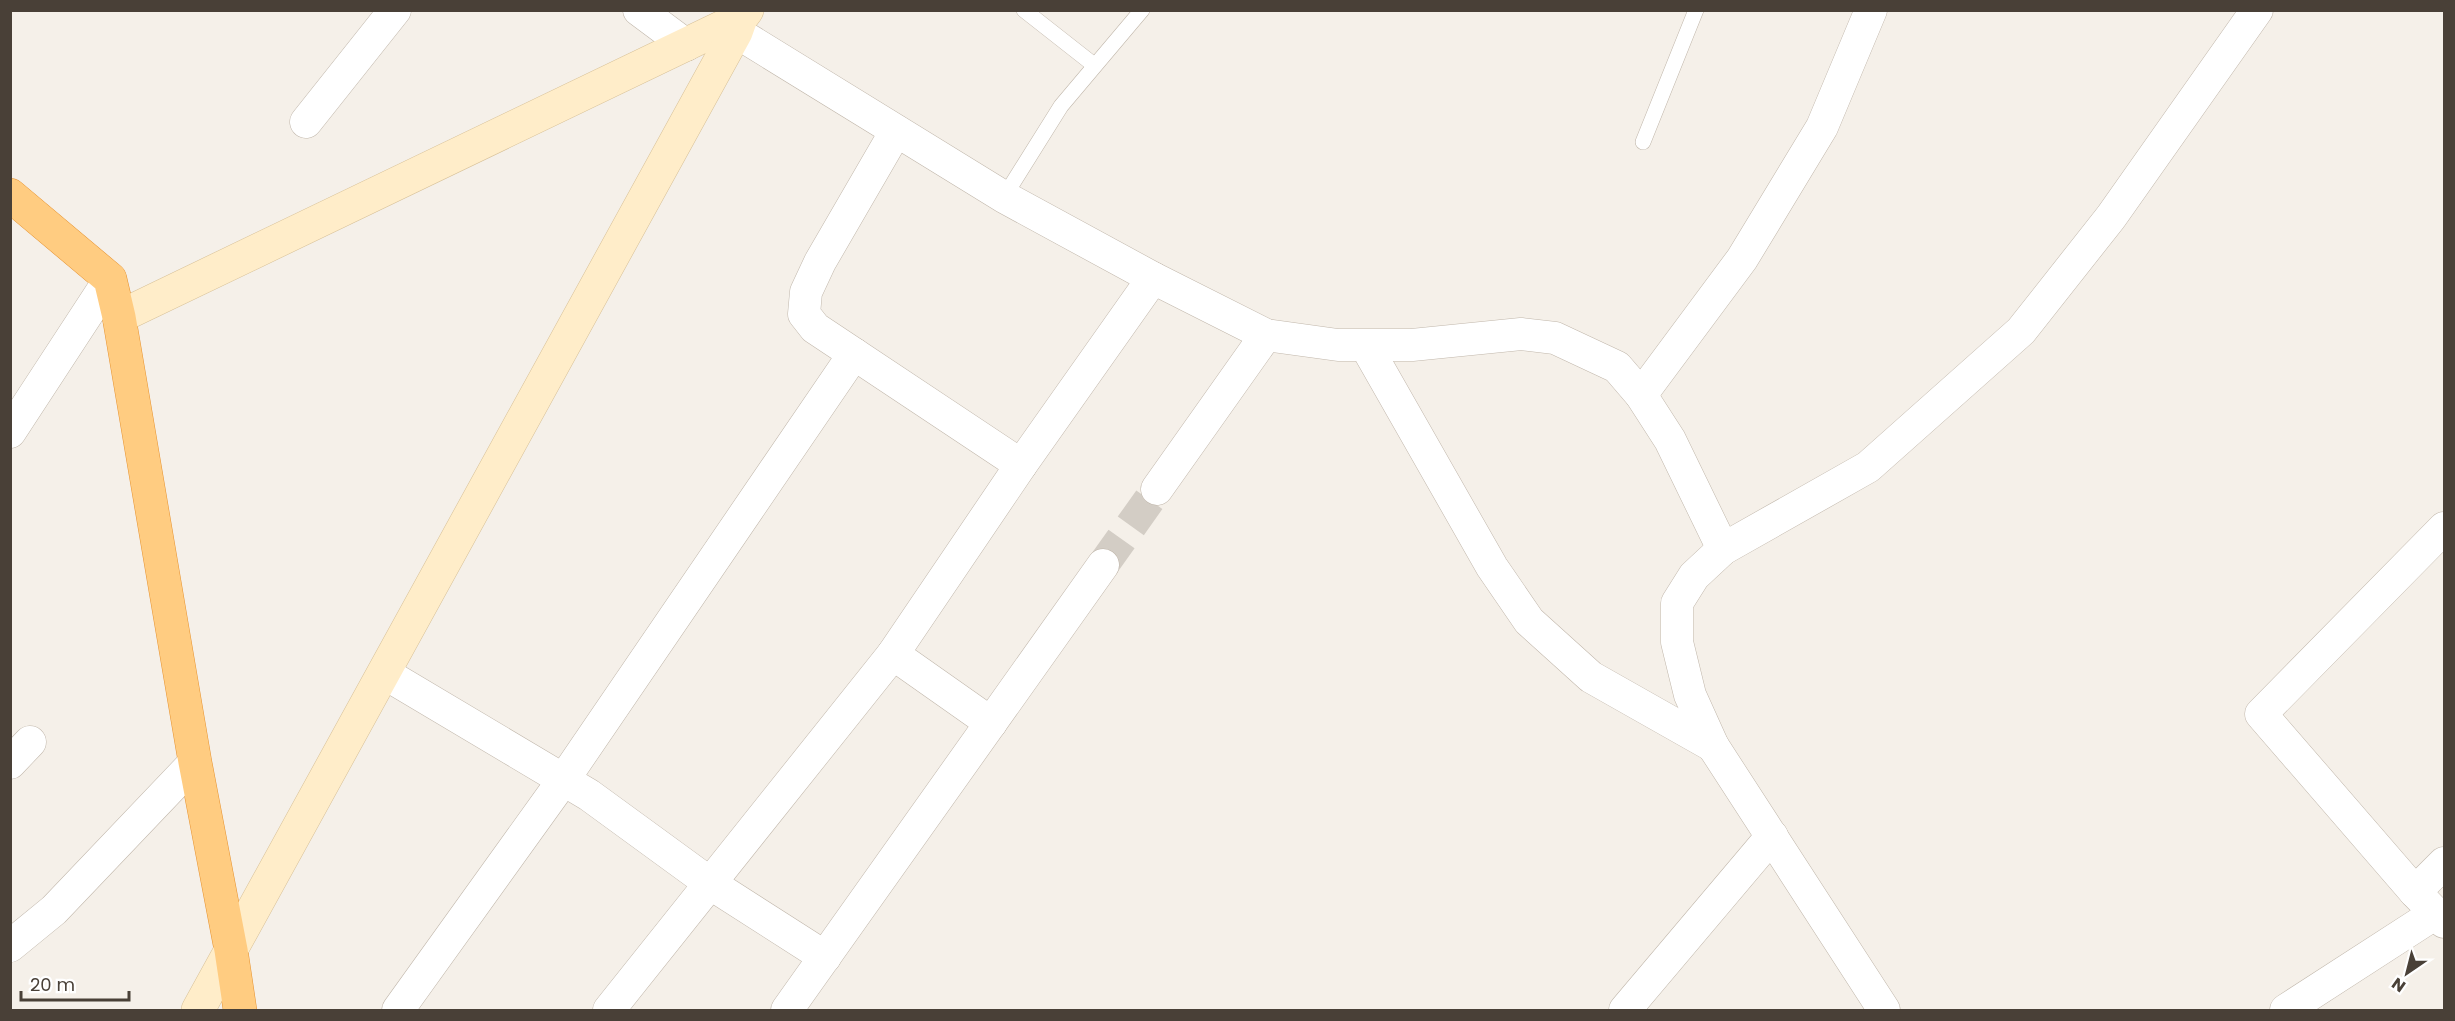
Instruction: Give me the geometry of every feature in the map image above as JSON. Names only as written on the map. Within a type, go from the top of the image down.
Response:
[{"type":"highway","points":[[10,195],[110,279],[119,317],[240,1011]]},
{"type":"main road","points":[[119,317],[741,20]]},
{"type":"main road","points":[[198,1011],[741,20]]},
{"type":"street","points":[[306,122],[395,10]]},
{"type":"street","points":[[639,10],[686,45]]},
{"type":"street","points":[[1641,395],[1742,259],[1822,127],[1871,10]]},
{"type":"street","points":[[1883,1010],[1713,746],[1690,695],[1677,642],[1677,603],[1694,576],[1723,549],[1868,467],[2021,331],[2111,217],[2257,10]]},
{"type":"street","points":[[741,20],[896,131],[1004,197],[1153,278],[1266,335],[1338,345],[1366,346],[1412,345],[1521,334],[1555,338],[1617,367],[1641,395],[1670,440],[1723,549]]},
{"type":"street","points":[[896,131],[820,262],[806,292],[804,314],[815,328],[1021,465]]},
{"type":"street","points":[[609,1011],[893,654],[1021,465],[1153,278]]},
{"type":"street","points":[[10,432],[110,279]]},
{"type":"street","points":[[1157,489],[1266,335]]},
{"type":"street","points":[[1366,346],[1492,567],[1529,621],[1591,677],[1713,746]]},
{"type":"street","points":[[398,1011],[564,780],[854,354]]},
{"type":"street","points":[[2432,909],[2261,714],[2445,528]]},
{"type":"street","points":[[787,1011],[1103,565]]},
{"type":"street","points":[[893,654],[991,723]]},
{"type":"street","points":[[384,673],[564,780],[711,884],[825,957]]},
{"type":"street","points":[[10,946],[54,910],[195,762]]},
{"type":"street","points":[[1625,1011],[1772,836]]},
{"type":"street","points":[[2286,1011],[2432,909],[2445,863]]},
{"type":"lane","points":[[1024,10],[1094,65]]},
{"type":"lane","points":[[1004,197],[1061,106],[1142,10]]},
{"type":"lane","points":[[1642,142],[1696,10]]},
{"type":"tunnel","points":[[1103,565],[1157,489]]}]
